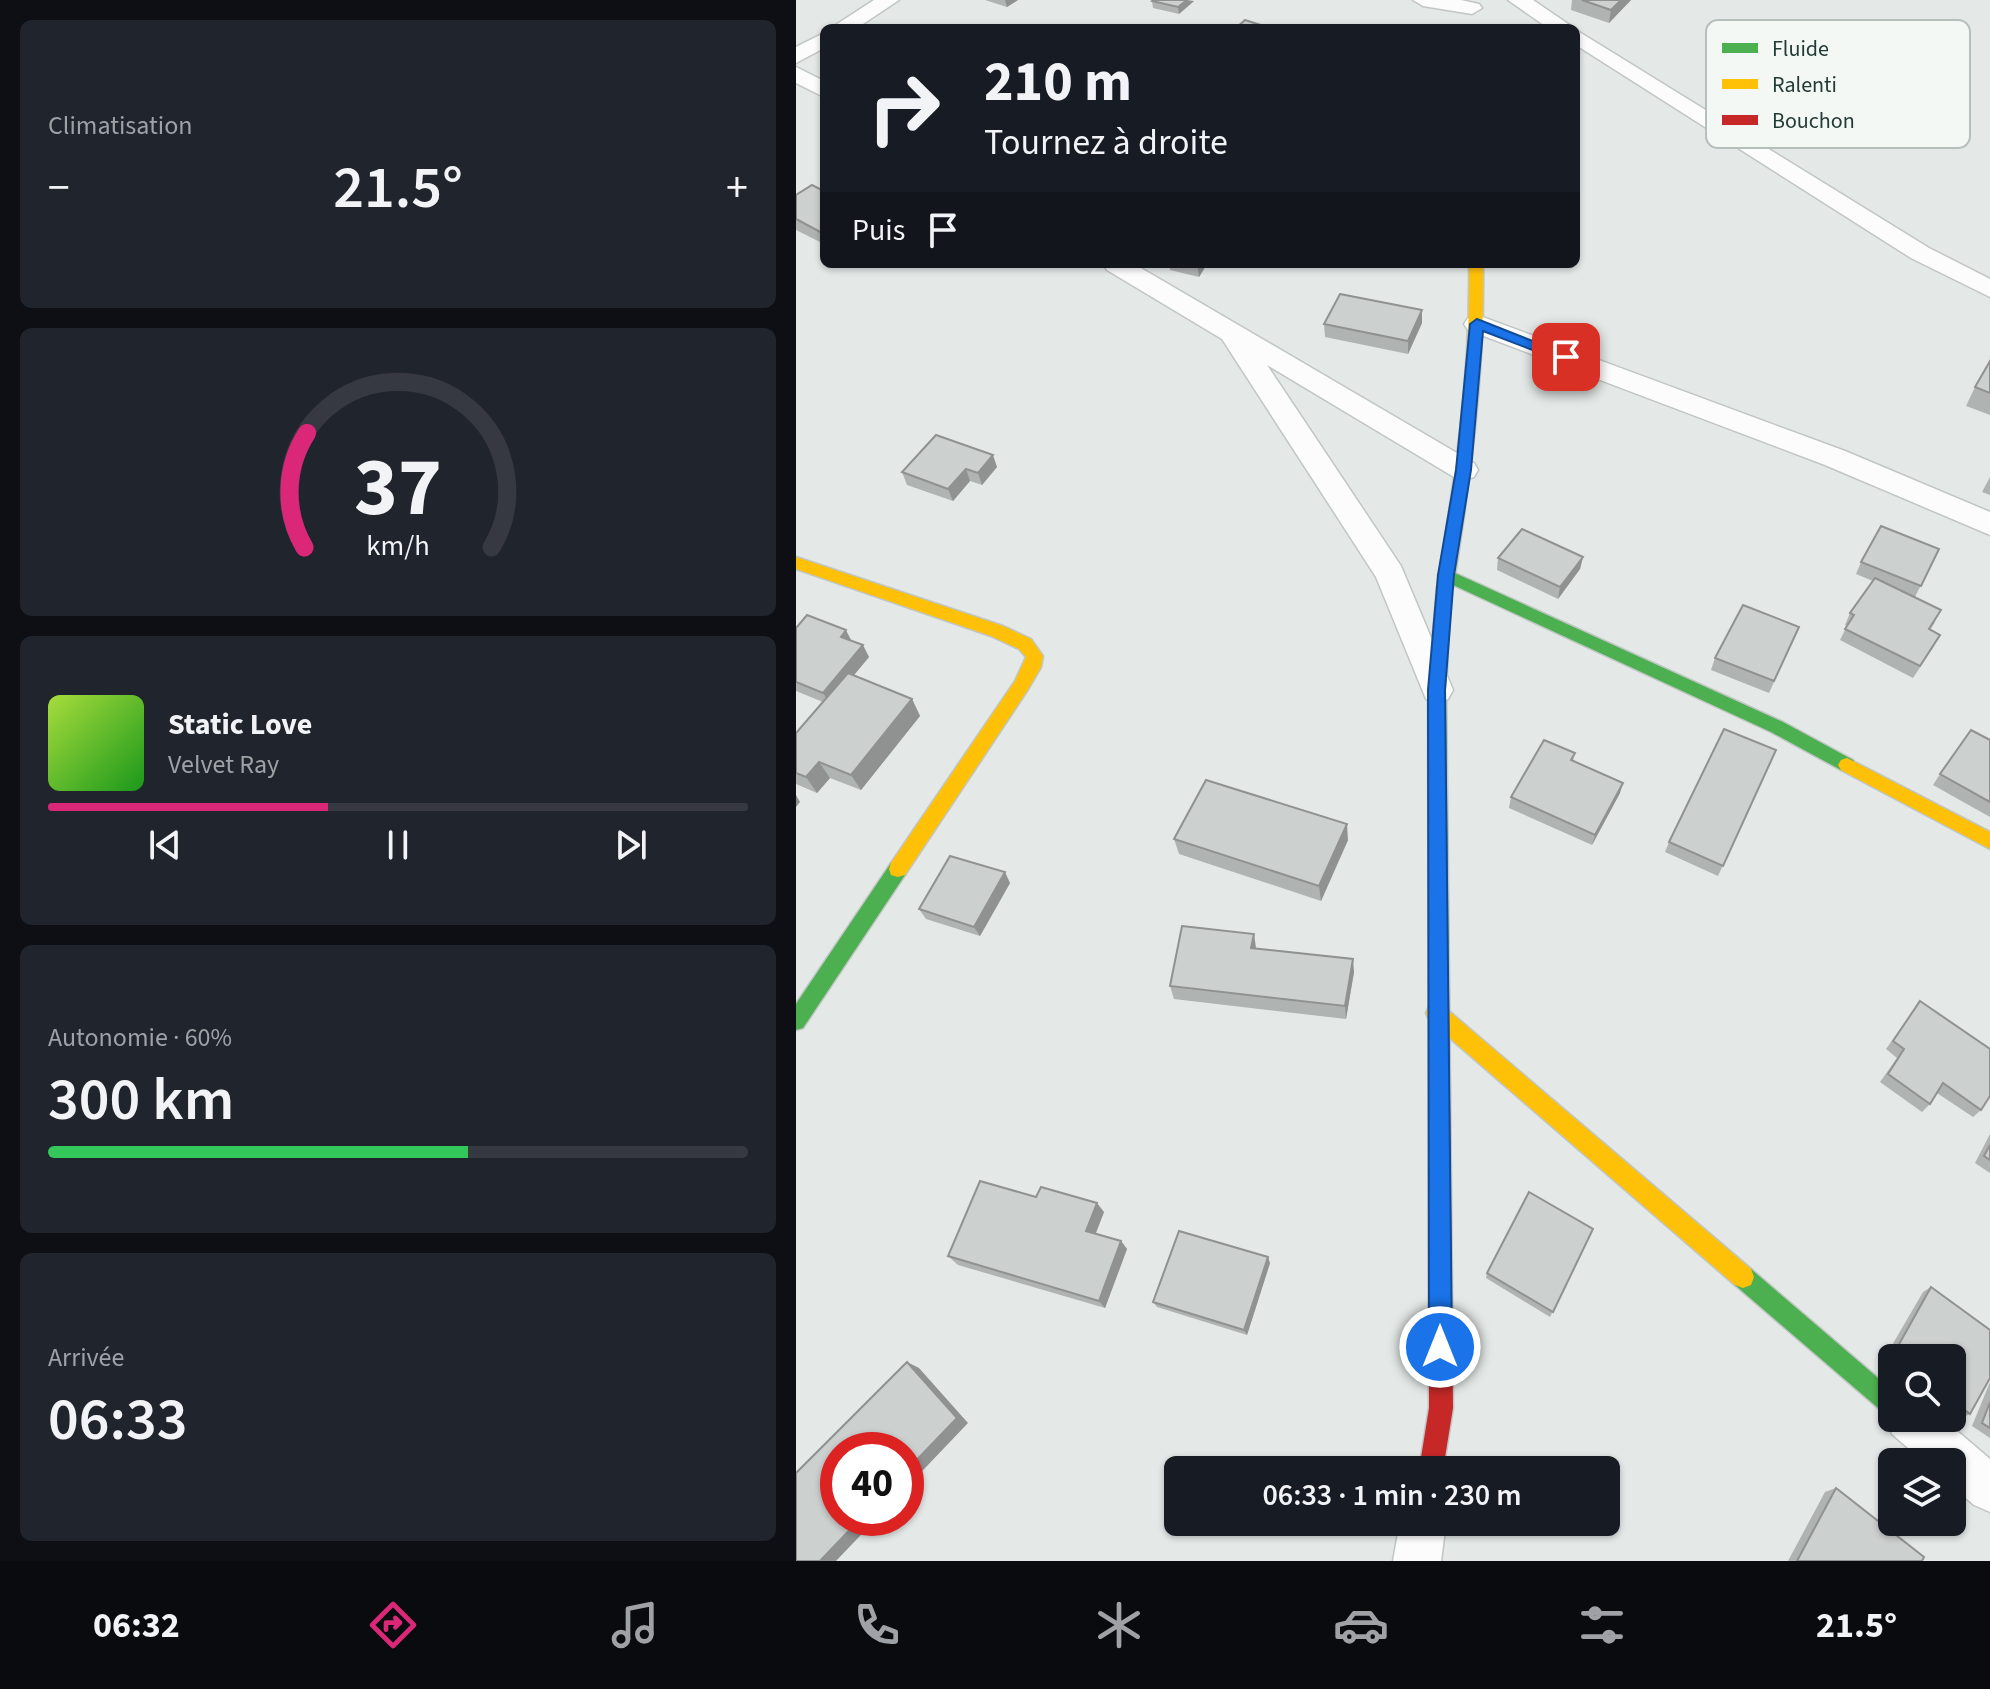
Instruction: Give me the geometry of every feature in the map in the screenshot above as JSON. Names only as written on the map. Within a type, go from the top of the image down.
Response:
[{"type":"street","points":[[849,24],[889,0]]},
{"type":"street","points":[[1423,0],[1472,12]]},
{"type":"street","points":[[1518,0],[1557,24]]},
{"type":"street","points":[[1580,39],[1706,118]]},
{"type":"street","points":[[796,56],[820,41]]},
{"type":"street","points":[[796,74],[820,88]]},
{"type":"street","points":[[1754,148],[1920,253],[1990,289]]},
{"type":"street","points":[[1123,268],[1464,470]]},
{"type":"street","points":[[1433,1456],[1441,1408],[1436,1013],[1437,690],[1446,575],[1464,470],[1477,324],[1476,268]]},
{"type":"street","points":[[1477,324],[1835,458],[1990,524]]},
{"type":"street","points":[[1232,333],[1390,574],[1437,690]]},
{"type":"street","points":[[796,563],[997,631],[1025,644],[1035,656],[1033,667],[1021,686],[809,979],[796,1021]]},
{"type":"street","points":[[1446,575],[1777,727],[1990,841]]},
{"type":"street","points":[[1436,1013],[1878,1393]]},
{"type":"street","points":[[1924,1432],[1990,1489]]},
{"type":"street","points":[[1417,1561],[1421,1536]]},
{"type":"building","points":[[1153,0],[1187,0],[1178,7]]},
{"type":"building","points":[[1582,0],[1621,0],[1611,10]]},
{"type":"building","points":[[812,185],[820,189],[820,232],[796,219],[796,195]]},
{"type":"building","points":[[1340,294],[1422,310],[1408,341],[1324,324]]},
{"type":"building","points":[[1990,361],[1990,393],[1975,387]]},
{"type":"building","points":[[936,435],[993,455],[978,473],[966,469],[948,489],[902,472]]},
{"type":"building","points":[[1881,526],[1939,549],[1921,586],[1861,562]]},
{"type":"building","points":[[1522,529],[1583,557],[1560,587],[1498,558]]},
{"type":"building","points":[[1875,578],[1941,610],[1929,629],[1940,635],[1920,666],[1845,629],[1854,615],[1850,613]]},
{"type":"building","points":[[1743,605],[1799,627],[1774,681],[1715,658]]},
{"type":"building","points":[[807,615],[846,630],[841,637],[863,645],[823,693],[796,682],[796,628]]},
{"type":"building","points":[[848,673],[912,699],[851,775],[819,762],[806,777],[796,773],[796,733]]},
{"type":"building","points":[[1724,729],[1776,750],[1723,866],[1669,842]]},
{"type":"building","points":[[1971,730],[1990,740],[1990,802],[1940,774]]},
{"type":"building","points":[[1544,740],[1575,753],[1571,760],[1623,783],[1595,835],[1511,797]]},
{"type":"building","points":[[1206,780],[1347,824],[1319,886],[1174,839]]},
{"type":"building","points":[[950,856],[1005,872],[974,927],[919,909]]},
{"type":"building","points":[[1182,926],[1254,934],[1251,948],[1353,959],[1345,1006],[1170,986]]},
{"type":"building","points":[[1920,1001],[1990,1049],[1990,1096],[1981,1110],[1943,1083],[1930,1104],[1888,1074],[1904,1049],[1893,1041]]},
{"type":"building","points":[[1990,1145],[1990,1160],[1984,1156]]},
{"type":"building","points":[[980,1181],[1036,1197],[1041,1187],[1097,1203],[1086,1231],[1121,1241],[1099,1301],[948,1256]]},
{"type":"building","points":[[1529,1192],[1593,1229],[1553,1312],[1487,1273]]},
{"type":"building","points":[[1179,1231],[1268,1257],[1244,1330],[1153,1302]]},
{"type":"building","points":[[1931,1287],[1990,1330],[1990,1378],[1970,1414],[1966,1411],[1966,1344],[1899,1344]]},
{"type":"building","points":[[907,1362],[957,1418],[924,1452],[924,1432],[837,1432]]},
{"type":"building","points":[[1990,1402],[1990,1428],[1982,1423]]},
{"type":"building","points":[[820,1449],[820,1536],[844,1536],[820,1561],[796,1561],[796,1473]]},
{"type":"building","points":[[1836,1488],[1878,1521],[1878,1536],[1897,1536],[1924,1557],[1922,1561],[1797,1561]]},
{"type":"traffic: fast","points":[[1446,575],[1777,727],[1847,765]]},
{"type":"traffic: fast","points":[[1439,992],[1437,690],[1445,588]]},
{"type":"traffic: fast","points":[[796,1021],[898,869]]},
{"type":"traffic: fast","points":[[1743,1277],[1878,1393]]},
{"type":"traffic: slow","points":[[1445,588],[1464,470],[1477,324],[1476,268]]},
{"type":"traffic: slow","points":[[796,563],[997,631],[1025,644],[1035,656],[1033,667],[1021,686],[898,869]]},
{"type":"traffic: slow","points":[[1847,765],[1990,841]]},
{"type":"traffic: slow","points":[[1436,1013],[1743,1277]]},
{"type":"traffic: jam","points":[[1433,1456],[1441,1408],[1439,992]]},
{"type":"route","points":[[1440,1347],[1436,1013],[1437,690],[1446,575],[1464,470],[1477,324],[1566,357]]}]
